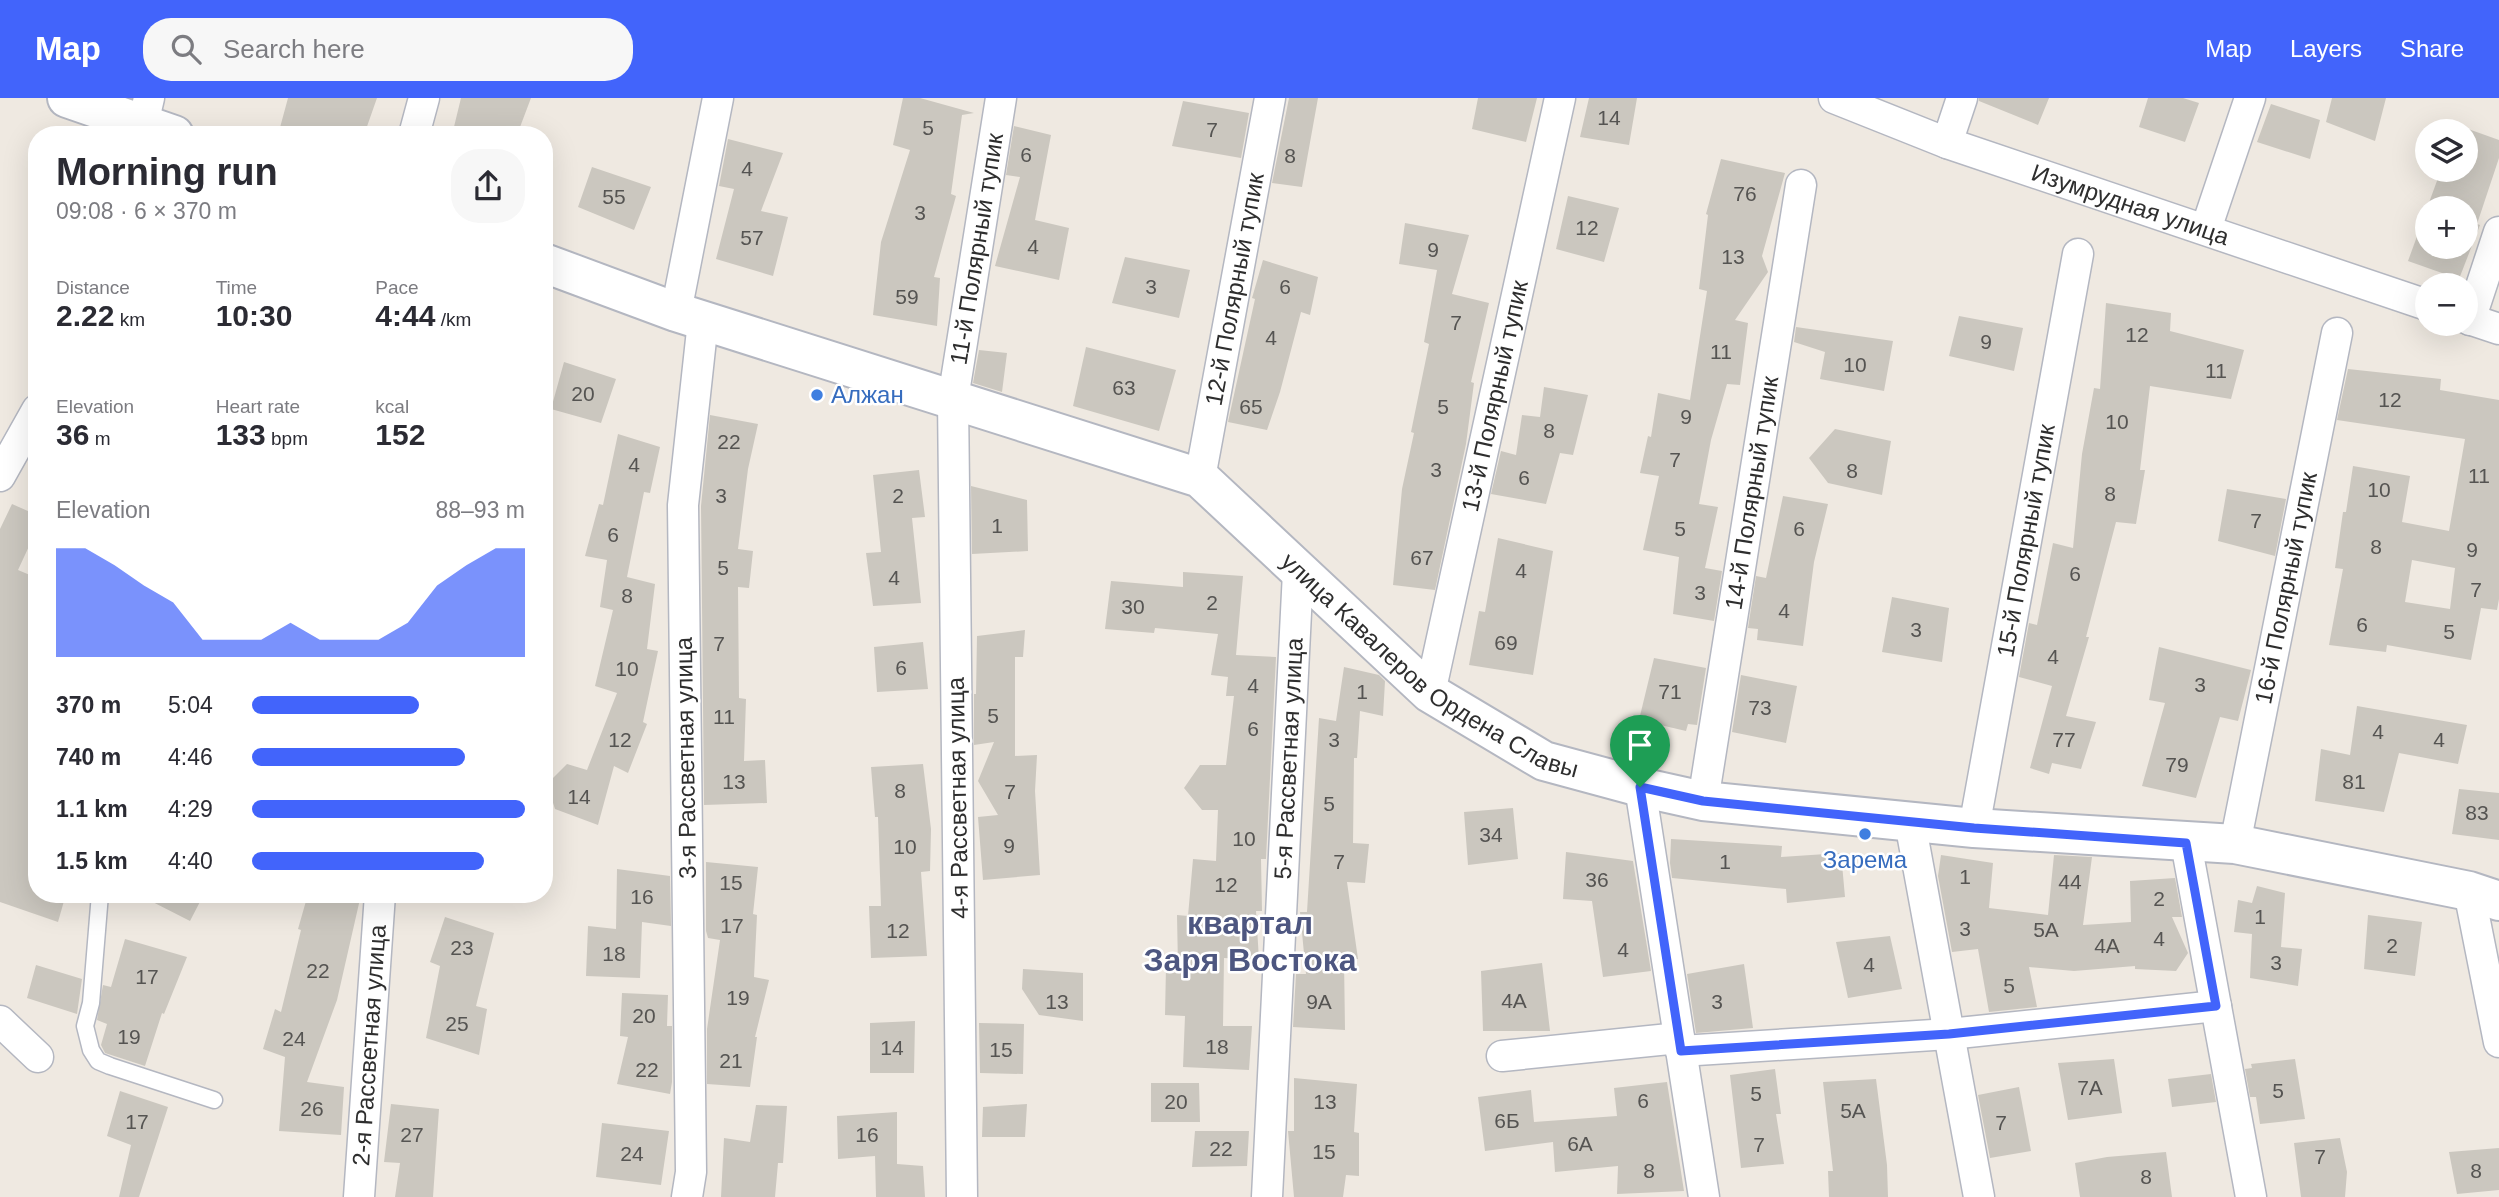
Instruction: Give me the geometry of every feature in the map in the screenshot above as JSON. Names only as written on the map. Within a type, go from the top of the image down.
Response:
[{"type":"street","points":[[67,98],[155,119]]},
{"type":"street","points":[[417,126],[424,98]]},
{"type":"street","name":"3-я Рассветная улица","points":[[687,1197],[691,1172],[684,505],[690,316],[718,98]]},
{"type":"street","name":"11-й Полярный тупик","points":[[953,399],[1001,98]]},
{"type":"street","name":"12-й Полярный тупик","points":[[1200,478],[1270,98]]},
{"type":"street","name":"13-й Полярный тупик","points":[[1430,693],[1560,98]]},
{"type":"street","name":"Изумрудная улица","points":[[1834,98],[1947,143],[2415,301]]},
{"type":"street","points":[[1947,143],[1962,98]]},
{"type":"street","points":[[2206,229],[2250,98]]},
{"type":"street","name":"14-й Полярный тупик","points":[[1703,801],[1801,185]]},
{"type":"street","points":[[2478,291],[2499,232]]},
{"type":"street","name":"15-й Полярный тупик","points":[[1974,828],[2078,254]]},
{"type":"street","name":"улица Кавалеров Ордена Славы","points":[[553,266],[690,316],[1200,478],[1430,693],[1544,761],[1703,801],[1974,828],[2235,844],[2484,896]]},
{"type":"street","points":[[2478,322],[2499,329]]},
{"type":"street","name":"16-й Полярный тупик","points":[[2235,844],[2337,333]]},
{"type":"street","name":"4-я Рассветная улица","points":[[953,399],[962,1197]]},
{"type":"street","points":[[0,476],[28,426]]},
{"type":"street","name":"5-я Рассветная улица","points":[[1267,1197],[1298,572]]},
{"type":"street","points":[[1640,787],[1704,1197]]},
{"type":"street","points":[[1910,821],[1979,1197]]},
{"type":"street","points":[[2186,843],[2251,1197]]},
{"type":"street","points":[[2484,896],[2499,1042]]},
{"type":"street","name":"2-я Рассветная улица","points":[[359,1197],[379,903]]},
{"type":"street","points":[[1503,1056],[1680,1045],[1949,1034],[2216,1006]]},
{"type":"street","points":[[0,1021],[38,1057]]},
{"type":"lane","points":[[99,903],[91,1003],[85,1026],[91,1050],[98,1061],[110,1066],[214,1100]]},
{"type":"building","points":[[288,98],[377,98],[367,126],[280,126]]},
{"type":"building","points":[[461,98],[531,98],[520,126],[454,126]]},
{"type":"building","points":[[903,98],[920,98],[974,113],[962,115],[951,194],[956,196],[934,277],[940,278],[937,326],[873,315],[881,242],[910,150],[893,145]]},
{"type":"building","points":[[1289,98],[1318,98],[1302,187],[1272,183]]},
{"type":"building","points":[[1478,98],[1537,98],[1526,142],[1472,129]]},
{"type":"building","points":[[1589,98],[1637,98],[1629,145],[1580,137]]},
{"type":"building","points":[[1979,98],[2049,98],[2038,125],[1979,101]]},
{"type":"building","points":[[2148,98],[2183,98],[2199,103],[2185,142],[2139,127]]},
{"type":"building","points":[[2332,98],[2386,98],[2375,141],[2326,122]]},
{"type":"building","points":[[1183,101],[1249,113],[1241,158],[1172,146]]},
{"type":"building","points":[[2271,104],[2320,120],[2310,159],[2257,142]]},
{"type":"building","points":[[1014,126],[1051,135],[1035,220],[1069,228],[1059,280],[995,266],[1020,177],[1006,175]]},
{"type":"building","points":[[2478,132],[2499,140],[2499,158],[2478,221],[2478,196],[2431,196],[2437,182],[2478,182]]},
{"type":"building","points":[[728,139],[783,153],[761,211],[788,217],[773,276],[716,259],[734,189],[719,186]]},
{"type":"building","points":[[1721,159],[1785,173],[1762,256],[1768,272],[1735,320],[1748,323],[1740,385],[1727,384],[1711,440],[1699,504],[1718,507],[1705,568],[1722,571],[1714,621],[1673,614],[1679,557],[1643,550],[1659,476],[1640,473],[1648,436],[1651,437],[1658,393],[1690,400],[1707,291],[1699,289],[1706,214]]},
{"type":"building","points":[[592,167],[651,187],[634,230],[578,207]]},
{"type":"building","points":[[1568,196],[1619,208],[1604,262],[1556,249]]},
{"type":"building","points":[[1405,223],[1469,235],[1452,294],[1489,303],[1471,382],[1474,383],[1466,444],[1435,590],[1393,585],[1402,489],[1429,344],[1424,342],[1437,270],[1399,264]]},
{"type":"building","points":[[2415,242],[2415,259],[2467,259],[2461,273],[2442,273],[2408,261]]},
{"type":"building","points":[[1125,257],[1190,270],[1179,318],[1112,303]]},
{"type":"building","points":[[1263,260],[1318,277],[1310,315],[1301,312],[1267,430],[1228,422],[1255,299],[1252,298]]},
{"type":"building","points":[[2106,303],[2171,313],[2170,331],[2244,350],[2231,399],[2150,386],[2140,470],[2145,470],[2136,524],[2116,522],[2086,637],[2089,637],[2066,716],[2096,722],[2081,769],[2052,763],[2049,774],[2030,768],[2052,686],[2019,677],[2029,623],[2037,625],[2053,543],[2073,548],[2082,454],[2094,388],[2100,389]]},
{"type":"building","points":[[1959,316],[2023,328],[2014,371],[1949,356]]},
{"type":"building","points":[[1796,327],[1893,341],[1884,391],[1820,379],[1825,352],[1794,342]]},
{"type":"building","points":[[1086,347],[1176,370],[1159,431],[1073,406]]},
{"type":"building","points":[[979,350],[1007,353],[1002,392],[973,383]]},
{"type":"building","points":[[564,362],[616,379],[601,423],[553,410]]},
{"type":"building","points":[[2348,369],[2441,379],[2440,390],[2499,400],[2499,599],[2497,610],[2481,608],[2471,660],[2387,645],[2386,652],[2329,645],[2343,569],[2335,568],[2353,466],[2410,476],[2402,522],[2449,531],[2465,439],[2337,420]],"holes":[[[2412,560],[2455,568],[2450,609],[2405,602]]]},
{"type":"building","points":[[1544,387],[1588,395],[1573,455],[1560,453],[1546,504],[1491,494],[1501,451],[1516,455],[1522,415],[1540,417]]},
{"type":"building","points":[[710,415],[758,424],[748,469],[738,549],[753,551],[749,588],[738,587],[739,698],[746,699],[744,761],[765,760],[767,803],[704,805],[701,506]]},
{"type":"building","points":[[1835,429],[1891,441],[1882,495],[1828,483],[1809,458]]},
{"type":"building","points":[[618,434],[660,447],[650,493],[644,492],[627,577],[655,584],[647,649],[658,651],[643,722],[647,724],[628,773],[614,766],[598,825],[555,809],[553,778],[567,764],[587,770],[617,693],[595,686],[613,610],[600,607],[607,560],[585,556],[599,504],[603,505]]},
{"type":"building","points":[[919,470],[925,517],[912,518],[921,603],[873,606],[866,553],[881,552],[873,475]]},
{"type":"building","points":[[971,486],[1027,500],[1028,551],[972,554]]},
{"type":"building","points":[[2227,489],[2286,499],[2275,556],[2218,541]]},
{"type":"building","points":[[1783,496],[1828,504],[1814,562],[1803,646],[1757,640],[1758,629],[1748,628],[1756,576],[1766,578]]},
{"type":"building","points":[[12,504],[28,511],[28,548],[18,570],[28,574],[28,903],[63,903],[58,922],[0,902],[0,529]]},
{"type":"building","points":[[1498,538],[1553,551],[1533,675],[1469,665],[1479,611],[1485,612]]},
{"type":"building","points":[[1183,572],[1243,576],[1236,655],[1276,657],[1266,859],[1261,859],[1262,911],[1256,911],[1259,960],[1224,958],[1223,1026],[1252,1026],[1249,1070],[1183,1067],[1185,1016],[1165,1015],[1166,967],[1178,967],[1177,915],[1188,916],[1193,859],[1216,861],[1218,810],[1202,810],[1184,788],[1200,765],[1226,765],[1234,696],[1226,696],[1228,677],[1211,675],[1218,634],[1155,628],[1154,633],[1105,629],[1111,581],[1183,587]]},
{"type":"building","points":[[1892,597],[1949,608],[1942,662],[1882,652]]},
{"type":"building","points":[[1025,630],[1023,657],[1015,657],[1015,756],[1037,755],[1035,791],[1040,875],[983,880],[978,817],[998,815],[978,781],[994,742],[974,745],[977,636]]},
{"type":"building","points":[[923,642],[928,689],[877,692],[874,647]]},
{"type":"building","points":[[2159,647],[2251,670],[2238,721],[2220,717],[2196,798],[2142,786],[2165,703],[2149,700]]},
{"type":"building","points":[[1654,658],[1706,668],[1697,725],[1688,724],[1686,731],[1639,720]]},
{"type":"building","points":[[1344,667],[1379,675],[1385,681],[1383,716],[1360,711],[1357,758],[1354,758],[1353,843],[1369,844],[1365,883],[1347,882],[1358,959],[1344,960],[1345,1030],[1293,1027],[1296,974],[1306,974],[1300,912],[1307,912],[1319,718],[1336,721]]},
{"type":"building","points":[[1741,675],[1797,686],[1786,743],[1732,732]]},
{"type":"building","points":[[2357,706],[2467,725],[2458,764],[2399,753],[2384,812],[2315,801],[2321,749],[2350,755]]},
{"type":"building","points":[[923,764],[931,829],[930,871],[921,872],[927,956],[871,958],[869,906],[881,906],[878,817],[875,817],[871,767]]},
{"type":"building","points":[[2459,789],[2499,793],[2499,840],[2452,834]]},
{"type":"building","points":[[1513,808],[1518,859],[1468,865],[1464,812]]},
{"type":"building","points":[[1671,839],[1782,846],[1781,857],[1841,853],[1845,897],[1787,903],[1786,889],[1672,878]]},
{"type":"building","points":[[1566,852],[1633,861],[1651,971],[1603,977],[1592,901],[1563,899]]},
{"type":"building","points":[[1941,855],[1993,863],[1989,908],[2048,915],[2054,855],[2092,857],[2083,925],[2131,922],[2130,881],[2175,878],[2182,917],[2172,917],[2188,953],[2176,971],[2135,969],[2135,966],[2074,971],[2029,967],[2037,1007],[1989,1012],[1978,949],[1952,952],[1938,876]]},
{"type":"building","points":[[706,862],[758,867],[753,914],[757,915],[754,977],[769,980],[755,1037],[750,1087],[707,1084],[707,1029],[720,940],[708,938],[706,931]]},
{"type":"building","points":[[617,869],[670,876],[671,926],[642,922],[640,978],[586,976],[588,926],[616,929]]},
{"type":"building","points":[[2257,886],[2285,893],[2281,947],[2302,949],[2298,986],[2250,978],[2252,934],[2234,932],[2238,900],[2252,903]]},
{"type":"building","points":[[155,903],[199,903],[190,921]]},
{"type":"building","points":[[305,903],[359,903],[337,1000],[307,1082],[344,1087],[341,1135],[279,1131],[285,1057],[263,1049],[275,1009],[281,1012],[301,930],[298,929]]},
{"type":"building","points":[[2368,915],[2422,922],[2415,976],[2364,969]]},
{"type":"building","points":[[445,917],[494,933],[476,1006],[487,1009],[479,1055],[426,1038],[440,966],[430,962]]},
{"type":"building","points":[[1890,936],[1902,989],[1848,998],[1836,942]]},
{"type":"building","points":[[125,939],[187,957],[164,1014],[162,1013],[145,1066],[105,1053],[101,1045],[107,1024],[97,1020],[103,985],[111,987]]},
{"type":"building","points":[[1542,963],[1550,1031],[1483,1031],[1481,971]]},
{"type":"building","points":[[1744,964],[1753,1028],[1696,1033],[1687,974]]},
{"type":"building","points":[[36,965],[82,979],[77,1014],[27,998]]},
{"type":"building","points":[[1023,969],[1083,973],[1083,1021],[1039,1015],[1022,989]]},
{"type":"building","points":[[622,993],[668,995],[667,1026],[672,1026],[670,1094],[617,1084],[628,1037],[620,1036]]},
{"type":"building","points":[[915,1021],[914,1073],[870,1073],[870,1023]]},
{"type":"building","points":[[979,1023],[1024,1024],[1023,1074],[980,1073]]},
{"type":"building","points":[[2114,1059],[2122,1113],[2068,1120],[2058,1063]]},
{"type":"building","points":[[2295,1059],[2305,1119],[2260,1124],[2256,1097],[2250,1097],[2245,1069],[2252,1068],[2251,1064]]},
{"type":"building","points":[[1775,1069],[1781,1114],[1776,1114],[1784,1164],[1741,1168],[1730,1075]]},
{"type":"building","points":[[2211,1074],[2216,1102],[2172,1107],[2168,1079]]},
{"type":"building","points":[[1294,1078],[1357,1084],[1354,1132],[1359,1133],[1359,1176],[1346,1175],[1343,1197],[1294,1197],[1288,1131],[1294,1131]]},
{"type":"building","points":[[1876,1079],[1887,1165],[1888,1197],[1829,1197],[1828,1171],[1833,1171],[1823,1082]]},
{"type":"building","points":[[1667,1082],[1684,1191],[1617,1194],[1618,1166],[1555,1172],[1553,1142],[1485,1151],[1478,1097],[1531,1090],[1534,1122],[1617,1116],[1614,1088]]},
{"type":"building","points":[[1151,1083],[1199,1083],[1200,1122],[1151,1122]]},
{"type":"building","points":[[2019,1087],[2031,1151],[1990,1158],[1978,1095]]},
{"type":"building","points":[[120,1091],[168,1107],[139,1197],[119,1197],[131,1145],[107,1136]]},
{"type":"building","points":[[391,1104],[439,1109],[433,1197],[395,1197],[400,1163],[384,1162]]},
{"type":"building","points":[[1027,1104],[1025,1137],[982,1137],[983,1107]]},
{"type":"building","points":[[756,1105],[787,1106],[783,1163],[778,1163],[775,1197],[721,1197],[724,1138],[750,1142]]},
{"type":"building","points":[[897,1112],[897,1164],[923,1166],[925,1197],[876,1197],[875,1156],[838,1159],[837,1116]]},
{"type":"building","points":[[602,1123],[669,1131],[661,1185],[596,1177]]},
{"type":"building","points":[[1195,1131],[1249,1131],[1247,1166],[1192,1167]]},
{"type":"building","points":[[2340,1138],[2347,1172],[2345,1197],[2301,1197],[2294,1143]]},
{"type":"building","points":[[2499,1148],[2499,1190],[2457,1194],[2449,1152]]},
{"type":"building","points":[[2166,1152],[2172,1197],[2080,1197],[2075,1163],[2107,1157]]},
{"type":"place","name":"Алжан","points":[[817,395]]},
{"type":"place","name":"Зарема","points":[[1865,834]]},
{"type":"district","name":"квартал Заря Востока","points":[[1250,942]]},
{"type":"route","points":[[1640,787],[1703,801],[1974,828],[2186,843],[2216,1006],[1949,1034],[1681,1051],[1640,787]]}]
